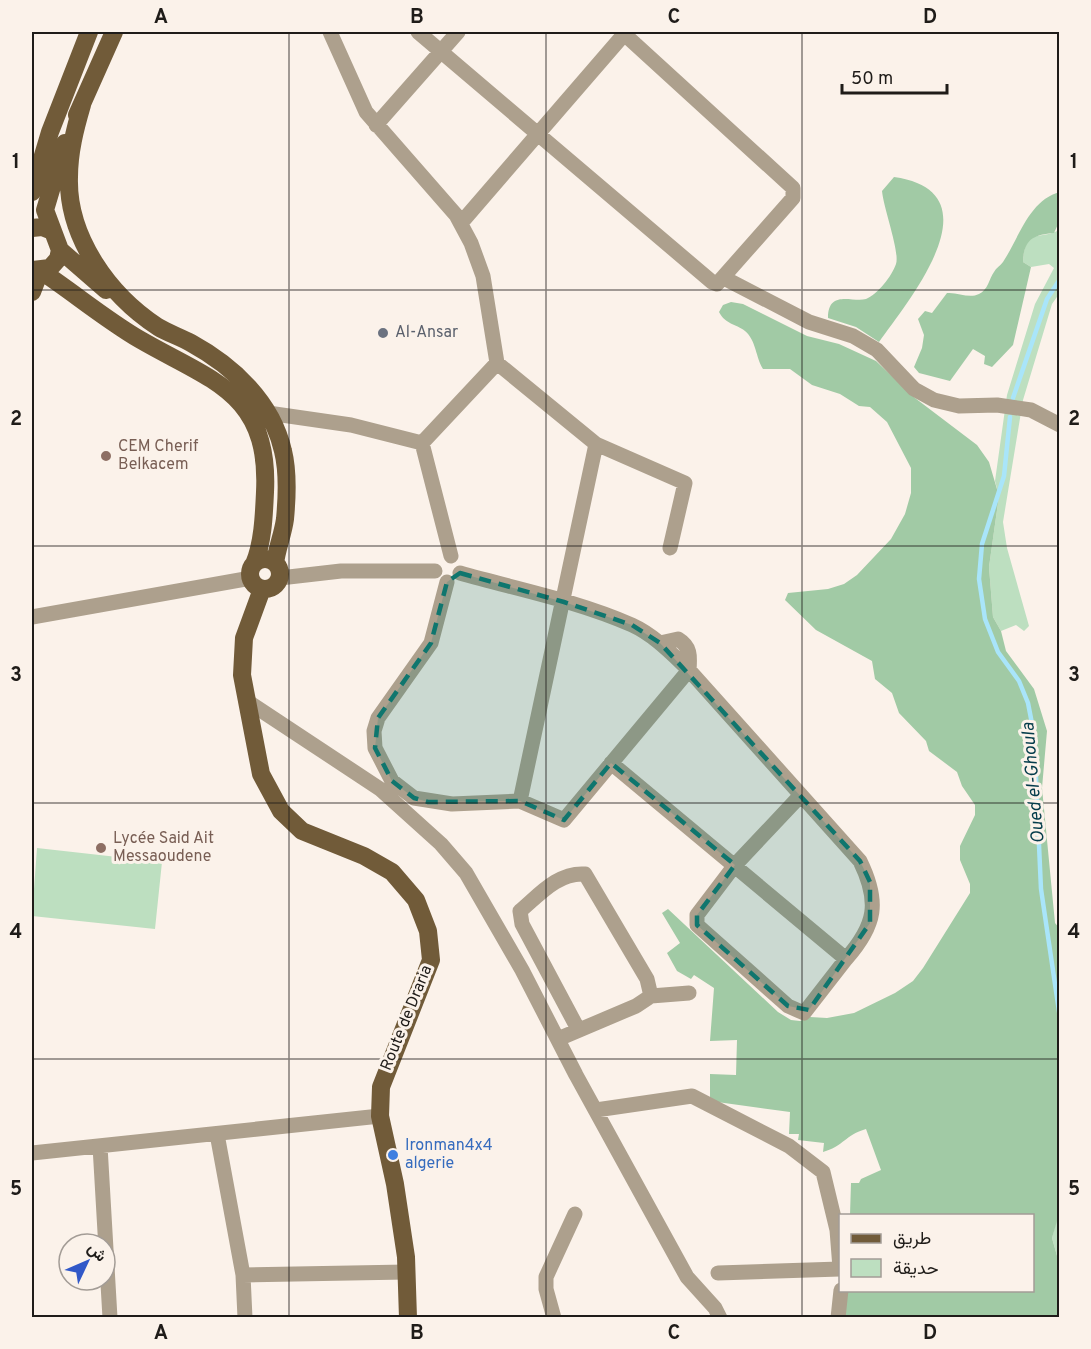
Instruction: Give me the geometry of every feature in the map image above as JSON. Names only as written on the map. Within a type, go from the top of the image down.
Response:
[{"type":"main road","points":[[32,192],[50,132],[89,32]]},
{"type":"main road","points":[[32,292],[38,271],[56,263],[60,250],[58,238],[52,231],[45,210],[53,177],[114,32]]},
{"type":"main road","points":[[82,105],[72,142],[69,178],[71,208],[84,244],[98,269],[125,300],[159,327]]},
{"type":"main road","points":[[32,228],[42,227],[52,231]]},
{"type":"main road","points":[[60,250],[105,289],[159,327],[222,363],[241,378],[268,413],[283,450],[286,476],[285,519],[278,570],[271,588],[256,577],[267,559],[278,570]]},
{"type":"main road","name":"Route de Draria","points":[[38,271],[138,339],[203,373],[231,392],[251,415],[267,464],[256,577],[244,638],[242,675],[250,703],[261,774],[281,811],[302,831],[364,856],[392,872],[416,900],[428,931],[431,960],[381,1086],[380,1116],[395,1184],[406,1272],[408,1317]]},
{"type":"street","points":[[330,32],[366,112],[456,214],[461,223],[483,276],[497,363],[596,444],[685,483],[670,548]]},
{"type":"street","points":[[418,32],[539,136],[712,282],[717,284],[724,278],[793,198],[793,188],[624,32],[539,136],[461,223]]},
{"type":"street","points":[[376,125],[458,32]]},
{"type":"street","points":[[724,278],[809,322],[853,336],[877,350],[915,389],[934,400],[958,406],[997,405],[1031,410],[1059,424]]},
{"type":"street","points":[[423,443],[497,363]]},
{"type":"street","points":[[268,413],[351,425],[423,443]]},
{"type":"street","points":[[423,443],[451,556],[458,561],[431,643],[378,718],[374,731],[375,748],[392,781],[414,798],[452,804],[520,801],[564,820],[689,670]]},
{"type":"street","points":[[520,801],[596,444]]},
{"type":"street","points":[[451,556],[438,559],[435,571],[439,579],[454,577],[564,602],[632,625],[660,643],[689,670],[860,861],[870,882],[873,906],[870,923],[863,939],[809,1010],[804,1012],[788,1006],[697,925],[697,915],[735,865],[800,796]]},
{"type":"street","points":[[278,570],[435,571]]},
{"type":"street","points":[[32,617],[256,577]]},
{"type":"street","points":[[250,703],[380,789],[441,844],[466,873],[522,970],[687,1277],[716,1308],[720,1317]]},
{"type":"street","points":[[611,764],[846,959]]},
{"type":"street","points":[[578,1029],[522,924],[520,911],[559,878],[575,873],[585,874],[647,979],[651,996]]},
{"type":"street","points":[[558,1039],[636,1006],[651,996],[689,993]]},
{"type":"street","points":[[596,1110],[692,1096],[789,1146],[823,1172],[837,1230],[839,1255]]},
{"type":"street","points":[[32,1153],[380,1116]]},
{"type":"street","points":[[217,1134],[243,1275],[245,1317]]},
{"type":"street","points":[[100,1146],[110,1317]]},
{"type":"street","points":[[554,1317],[546,1289],[546,1277],[574,1214]]},
{"type":"street","points":[[718,1274],[839,1268]]},
{"type":"street","points":[[243,1275],[406,1272]]},
{"type":"street","points":[[838,1317],[841,1292]]},
{"type":"highlighted area","points":[[460,573],[564,602],[632,625],[660,643],[860,861],[870,882],[870,923],[809,1010],[788,1006],[697,925],[697,915],[735,865],[611,763],[564,820],[520,801],[428,802],[414,798],[392,781],[375,748],[378,718],[431,643],[447,582]]},
{"type":"green space","points":[[894,177],[924,187],[940,203],[943,224],[937,249],[925,275],[879,342],[856,327],[828,318],[832,303],[842,299],[861,300],[870,297],[884,284],[894,269],[897,258],[896,250],[882,191]]},
{"type":"green space","points":[[1060,192],[1059,222],[1054,233],[1035,237],[1025,248],[1023,262],[1031,267],[1013,345],[992,367],[984,364],[985,356],[973,349],[950,381],[919,373],[914,367],[922,348],[924,335],[918,319],[925,311],[932,313],[947,293],[971,296],[982,292],[1033,211],[1049,196]]},
{"type":"green space","points":[[1059,230],[1059,294],[1052,304],[1023,400],[1003,522],[1007,548],[1029,626],[1024,631],[1016,625],[1001,631],[993,617],[989,567],[999,496],[995,481],[1007,395],[1035,304],[1054,268],[1049,264],[1031,267],[1023,262],[1024,251],[1030,239]]},
{"type":"green space","points":[[731,302],[743,304],[807,336],[839,344],[876,361],[915,398],[977,445],[989,462],[999,496],[989,567],[993,617],[1001,631],[1006,651],[1034,689],[1047,731],[1042,788],[1055,923],[1060,929],[1060,1211],[1052,1238],[1059,1263],[1059,1317],[841,1317],[845,1292],[1034,1292],[1034,1214],[850,1214],[851,1183],[859,1183],[861,1179],[881,1170],[866,1129],[823,1152],[824,1143],[798,1140],[799,1134],[789,1134],[790,1112],[710,1101],[710,1074],[736,1075],[737,1040],[710,1041],[714,988],[694,975],[691,979],[677,971],[667,953],[680,943],[662,913],[668,909],[778,1012],[791,1020],[800,1021],[810,1017],[827,1018],[854,1013],[895,993],[913,981],[970,893],[970,884],[960,860],[960,846],[975,815],[975,805],[962,786],[957,772],[929,751],[926,741],[899,713],[892,693],[875,679],[872,661],[816,630],[785,600],[788,593],[828,589],[844,584],[857,575],[891,539],[905,514],[911,493],[911,468],[887,422],[870,407],[859,406],[840,394],[812,385],[790,369],[763,369],[749,335],[725,319],[719,312],[723,305]]},
{"type":"green space","points":[[37,848],[162,862],[155,929],[32,916]]},
{"type":"green space","points":[[1059,1211],[1059,1263],[1052,1238]]},
{"type":"waterway","name":"Oued el-Ghoula","points":[[1013,398],[1047,299],[1060,279]]},
{"type":"waterway","name":"Oued el-Ghoula","points":[[1010,417],[1004,476],[982,544],[979,579],[985,619],[998,652],[1019,681],[1028,703],[1034,734],[1041,889],[1060,1018]]},
{"type":"place","name":"Al-Ansar","points":[[383,333]]},
{"type":"place","name":"CEM Cherif Belkacem","points":[[106,456]]},
{"type":"place","name":"Lycée Said Ait Messaoudene","points":[[101,848]]},
{"type":"place","name":"Ironman4x4 algerie","points":[[393,1155]]}]
